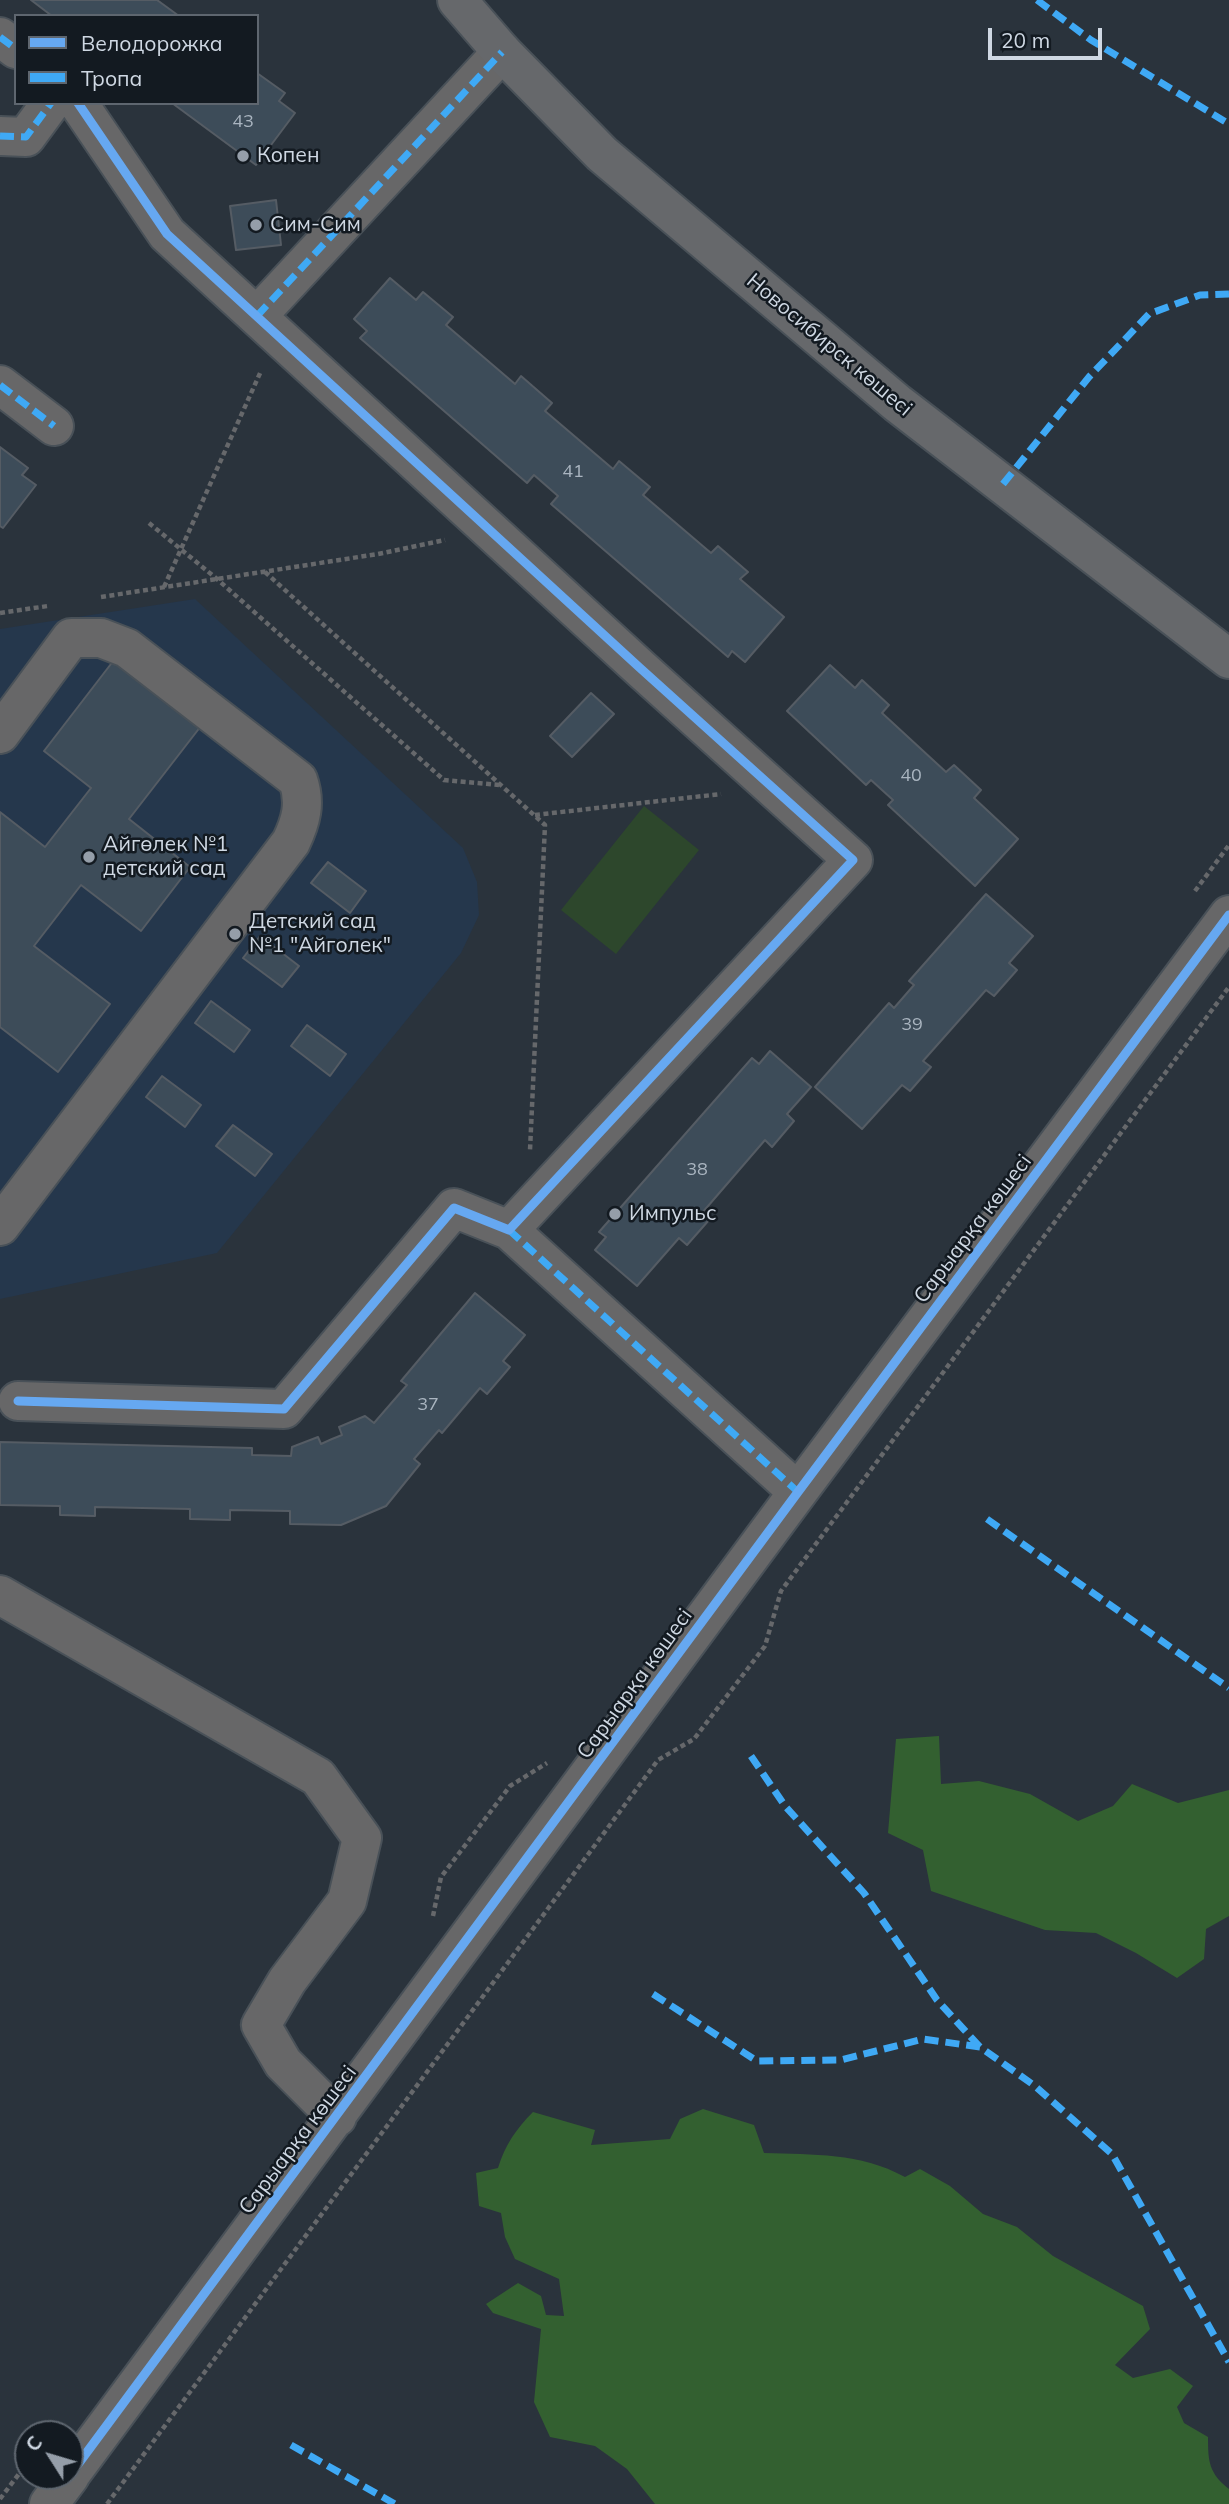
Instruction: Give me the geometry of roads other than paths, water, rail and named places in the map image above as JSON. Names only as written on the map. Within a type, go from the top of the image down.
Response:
[{"type":"main road","name":"Новосибирск көшесі","points":[[457,0],[502,52],[602,154],[887,394],[1229,659]]},
{"type":"street","points":[[267,325],[502,52]]},
{"type":"street","points":[[0,136],[26,137],[50,105]]},
{"type":"street","points":[[79,105],[167,234],[853,860],[518,1220]]},
{"type":"street","points":[[0,385],[54,426]]},
{"type":"street","points":[[0,734],[71,638],[101,638],[127,648],[138,656],[298,780],[303,794],[302,819],[291,842],[0,1226]]},
{"type":"street","name":"Сарыарқа көшесі","points":[[84,2457],[1229,915]]},
{"type":"street","points":[[18,1401],[284,1409],[454,1208],[518,1220],[798,1492]]},
{"type":"street","points":[[0,1595],[318,1777],[362,1838],[347,1901],[287,1981],[261,2025],[283,2063],[337,2117]]},
{"type":"place","name":"Копен","points":[[243,156]]},
{"type":"place","name":"Сим-Сим","points":[[256,225]]},
{"type":"place","name":"Айгөлек №1 детский сад","points":[[89,857]]},
{"type":"place","name":"Детский сад №1 \"Айголек\"","points":[[235,934]]},
{"type":"place","name":"Импульс","points":[[615,1214]]}]
